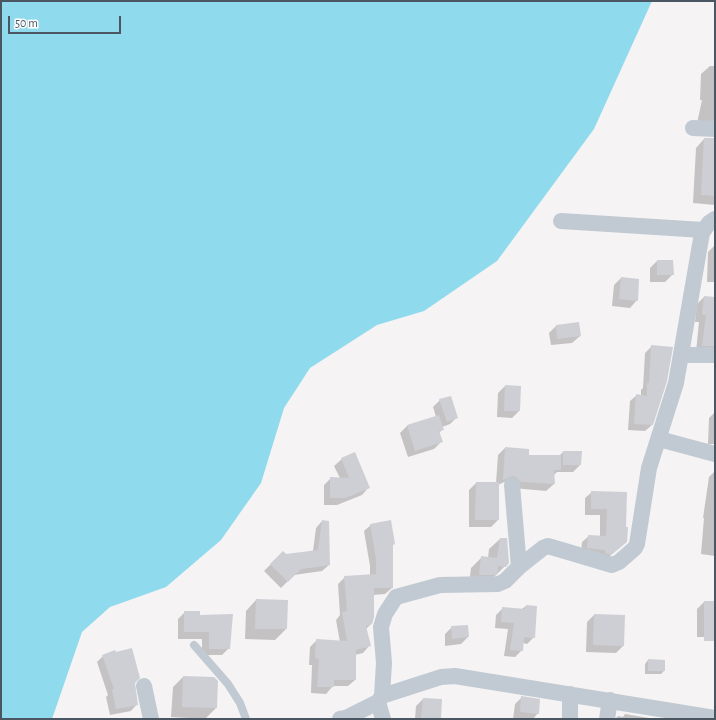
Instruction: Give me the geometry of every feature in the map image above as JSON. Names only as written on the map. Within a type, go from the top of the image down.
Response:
[{"type":"street","points":[[694,128],[715,129]]},
{"type":"street","points":[[383,719],[380,699],[384,663],[381,627],[384,614],[396,597],[440,585],[498,584],[507,580],[519,567],[543,548],[548,546],[612,565],[619,562],[635,548],[637,544],[649,468],[672,396],[681,355],[703,230],[715,219]]},
{"type":"street","points":[[561,220],[703,230]]},
{"type":"street","points":[[681,355],[715,355]]},
{"type":"street","points":[[659,439],[715,454]]},
{"type":"street","points":[[512,485],[519,567]]},
{"type":"street","points":[[340,719],[346,718],[380,699],[448,676],[610,700],[715,718]]},
{"type":"street","points":[[144,686],[151,719]]},
{"type":"street","points":[[570,694],[570,719]]},
{"type":"street","points":[[607,719],[610,700]]},
{"type":"lane","points":[[194,646],[228,684],[240,703],[246,719]]},
{"type":"water","points":[[1,1],[652,1],[594,129],[497,261],[424,311],[377,325],[310,368],[284,408],[261,483],[221,540],[166,587],[110,607],[82,632],[52,719],[1,719]]},
{"type":"building","points":[[704,138],[715,138],[715,196],[701,195]]},
{"type":"building","points":[[657,260],[673,260],[674,275],[657,275]]},
{"type":"building","points":[[621,277],[639,279],[638,301],[619,299]]},
{"type":"building","points":[[704,296],[715,297],[715,346],[702,346],[706,315],[702,315]]},
{"type":"building","points":[[579,322],[581,336],[557,339],[556,325]]},
{"type":"building","points":[[651,345],[673,347],[667,381],[653,425],[634,424],[636,394],[647,396]]},
{"type":"building","points":[[505,385],[521,386],[520,411],[504,411]]},
{"type":"building","points":[[451,396],[458,418],[447,422],[439,399]]},
{"type":"building","points":[[439,415],[444,430],[439,431],[443,442],[415,451],[407,425]]},
{"type":"building","points":[[505,447],[529,449],[529,455],[561,455],[561,470],[554,470],[555,484],[521,482],[516,477],[512,476],[503,480]]},
{"type":"building","points":[[563,451],[582,451],[581,465],[563,465]]},
{"type":"building","points":[[355,452],[370,488],[345,498],[330,498],[330,477],[349,478],[341,458]]},
{"type":"building","points":[[476,482],[499,482],[499,520],[475,520]]},
{"type":"building","points":[[591,491],[627,492],[627,542],[611,555],[605,553],[605,550],[587,548],[588,535],[606,536],[607,509],[591,509]]},
{"type":"building","points":[[322,520],[329,521],[330,565],[301,569],[288,582],[270,564],[283,551],[286,554],[318,550]]},
{"type":"building","points":[[391,520],[395,544],[393,545],[393,588],[374,588],[374,617],[372,624],[366,626],[371,646],[356,650],[356,680],[334,680],[334,687],[317,687],[319,659],[315,658],[316,639],[347,641],[342,612],[347,611],[344,576],[376,574],[376,559],[370,524]]},
{"type":"building","points":[[500,538],[507,538],[509,563],[506,567],[498,566],[496,575],[479,575],[481,556],[497,558]]},
{"type":"building","points":[[256,599],[288,600],[287,629],[255,629]]},
{"type":"building","points":[[704,601],[715,601],[715,641],[704,641]]},
{"type":"building","points":[[526,605],[537,606],[535,638],[524,637],[523,651],[510,650],[514,623],[501,622],[502,607],[525,609]]},
{"type":"building","points":[[184,611],[200,611],[200,615],[233,614],[230,649],[209,649],[209,632],[184,632]]},
{"type":"building","points":[[594,614],[625,615],[624,646],[593,645]]},
{"type":"building","points":[[468,625],[469,637],[452,639],[451,626]]},
{"type":"building","points":[[132,648],[140,678],[135,683],[138,705],[116,709],[112,690],[114,689],[102,655],[115,650],[116,652]]},
{"type":"building","points":[[648,659],[665,660],[665,671],[648,671]]},
{"type":"building","points":[[183,676],[214,677],[218,681],[217,708],[182,707]]},
{"type":"building","points":[[521,696],[540,699],[539,714],[520,712]]},
{"type":"building","points":[[423,698],[442,699],[441,719],[421,719]]}]
